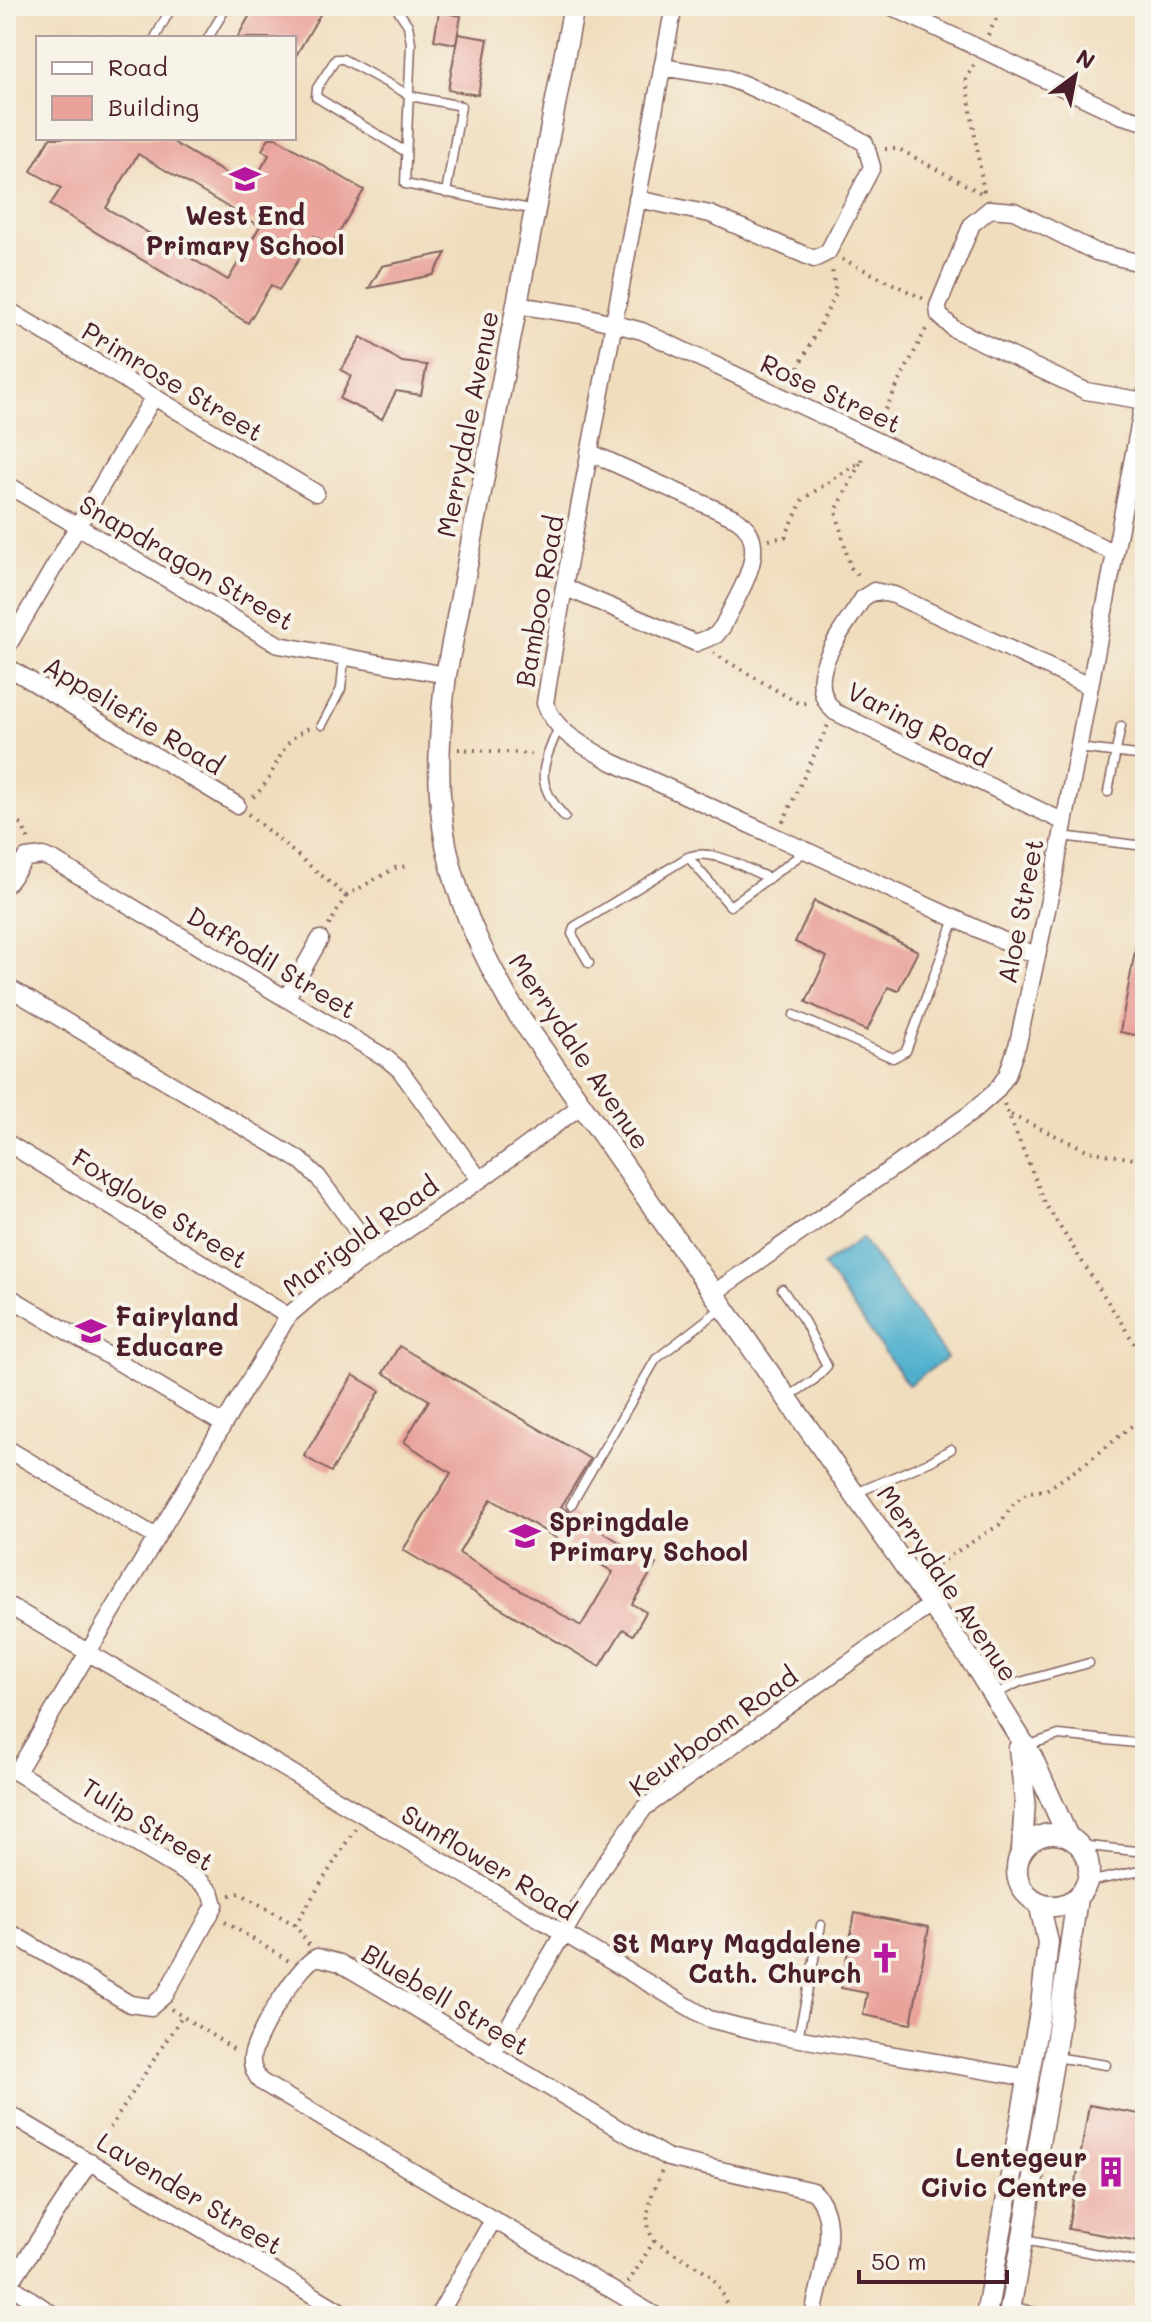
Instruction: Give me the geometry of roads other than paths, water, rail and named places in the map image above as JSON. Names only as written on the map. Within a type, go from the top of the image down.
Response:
[{"type":"street","name":"Merrydale Avenue","points":[[574,6],[446,675],[437,773],[441,820],[454,882],[476,942],[510,1003],[994,1694],[1074,1841]]},
{"type":"street","name":"Bamboo Road","points":[[559,727],[545,703],[564,587],[674,6]]},
{"type":"street","points":[[890,6],[1120,115],[1145,122]]},
{"type":"street","points":[[637,199],[710,214],[806,258],[828,252],[872,167],[869,150],[857,136],[724,77],[662,67]]},
{"type":"street","points":[[1144,398],[1086,391],[954,329],[939,315],[938,306],[972,224],[990,209],[1014,211],[1096,252],[1145,264]]},
{"type":"street","name":"Rose Street","points":[[517,305],[614,322],[783,397],[1115,553]]},
{"type":"street","name":"Primrose Street","points":[[6,309],[316,493]]},
{"type":"street","points":[[6,649],[153,398]]},
{"type":"street","name":"Aloe Street","points":[[719,1300],[996,1091],[1013,1060],[1037,956],[1144,398]]},
{"type":"street","points":[[564,587],[696,643],[716,635],[723,626],[752,560],[755,542],[750,530],[735,518],[589,452]]},
{"type":"street","name":"Snapdragon Street","points":[[6,484],[265,639],[295,651],[446,675]]},
{"type":"street","name":"Varing Road","points":[[1061,829],[830,708],[819,682],[822,669],[863,598],[874,591],[894,595],[1089,686]]},
{"type":"street","name":"Appeliefie Road","points":[[6,666],[237,805]]},
{"type":"street","points":[[559,727],[612,762],[1037,956]]},
{"type":"street","name":"Daffodil Street","points":[[6,885],[20,863],[36,855],[53,860],[286,999],[400,1070],[480,1180]]},
{"type":"street","points":[[286,999],[320,939]]},
{"type":"street","points":[[6,986],[301,1161],[318,1177],[373,1252]]},
{"type":"street","name":"Marigold Road","points":[[11,1769],[88,1653],[288,1316],[373,1252],[480,1180],[582,1105]]},
{"type":"street","name":"Foxglove Street","points":[[6,1142],[288,1316]]},
{"type":"street","points":[[6,1295],[223,1424]]},
{"type":"street","points":[[6,1448],[156,1537]]},
{"type":"street","name":"Sunflower Road","points":[[6,1604],[709,2019],[798,2039],[1029,2078]]},
{"type":"street","name":"Keurboom Road","points":[[492,2054],[626,1830],[644,1808],[932,1604]]},
{"type":"street","name":"Merrydale Avenue","points":[[1021,1742],[1025,1800],[1022,1851]]},
{"type":"street","name":"Tulip Street","points":[[6,1930],[130,2004],[151,2007],[159,2002],[214,1906],[201,1882],[11,1769]]},
{"type":"street","points":[[1039,1903],[1048,1942],[1029,2078],[986,2316],[1010,2311],[1089,1862],[1074,1841],[1039,1837],[1022,1851],[1018,1860],[1019,1881],[1030,1898],[1058,1906],[1082,1890]]},
{"type":"street","name":"Bluebell Street","points":[[493,2220],[270,2087],[256,2075],[252,2060],[258,2042],[300,1968],[317,1957],[340,1963],[668,2158],[715,2171],[806,2187],[820,2197],[829,2223],[813,2316]]},
{"type":"street","name":"Lavender Street","points":[[6,2112],[348,2316]]},
{"type":"street","points":[[55,2316],[8,2288],[90,2161]]},
{"type":"street","points":[[438,2316],[493,2220],[656,2316]]},
{"type":"lane","points":[[156,36],[172,6]]},
{"type":"lane","points":[[209,36],[227,6]]},
{"type":"lane","points":[[395,6],[408,25],[411,96],[405,184],[535,210]]},
{"type":"lane","points":[[406,152],[324,104],[315,93],[332,63],[340,58],[411,96],[457,104],[462,108],[446,193]]},
{"type":"lane","points":[[322,725],[341,689],[344,658]]},
{"type":"lane","points":[[1108,792],[1121,726]]},
{"type":"lane","points":[[559,727],[545,761],[544,790],[565,817]]},
{"type":"lane","points":[[1077,748],[1115,755],[1145,756]]},
{"type":"lane","points":[[1061,829],[1145,846]]},
{"type":"lane","points":[[688,857],[730,906],[807,850]]},
{"type":"lane","points":[[589,963],[572,934],[574,927],[688,857],[695,854],[714,856],[769,878]]},
{"type":"lane","points":[[794,1015],[893,1058],[900,1057],[906,1051],[955,919]]},
{"type":"lane","points":[[782,1289],[804,1321],[827,1366],[814,1380],[787,1398]]},
{"type":"lane","points":[[571,1505],[656,1359],[719,1300]]},
{"type":"lane","points":[[855,1494],[951,1449]]},
{"type":"lane","points":[[994,1694],[1020,1682],[1089,1663]]},
{"type":"lane","points":[[1021,1742],[1059,1735],[1145,1744]]},
{"type":"lane","points":[[1074,1841],[1145,1852]]},
{"type":"lane","points":[[1082,1890],[1145,1870]]},
{"type":"lane","points":[[798,2039],[821,1925]]},
{"type":"lane","points":[[1054,2057],[1106,2065]]},
{"type":"lane","points":[[1023,2240],[1145,2263]]},
{"type":"lane","points":[[1010,2311],[1050,2316]]},
{"type":"water","points":[[862,1238],[947,1358],[908,1385],[823,1265]]},
{"type":"place","name":"West End Primary School","points":[[245,179]]},
{"type":"place","name":"Fairyland Educare","points":[[91,1331]]},
{"type":"place","name":"Springdale Primary School","points":[[525,1536]]},
{"type":"place","name":"St Mary Magdalene Cath. Church","points":[[885,1958]]},
{"type":"place","name":"Lentegeur Civic Centre","points":[[1111,2172]]}]
